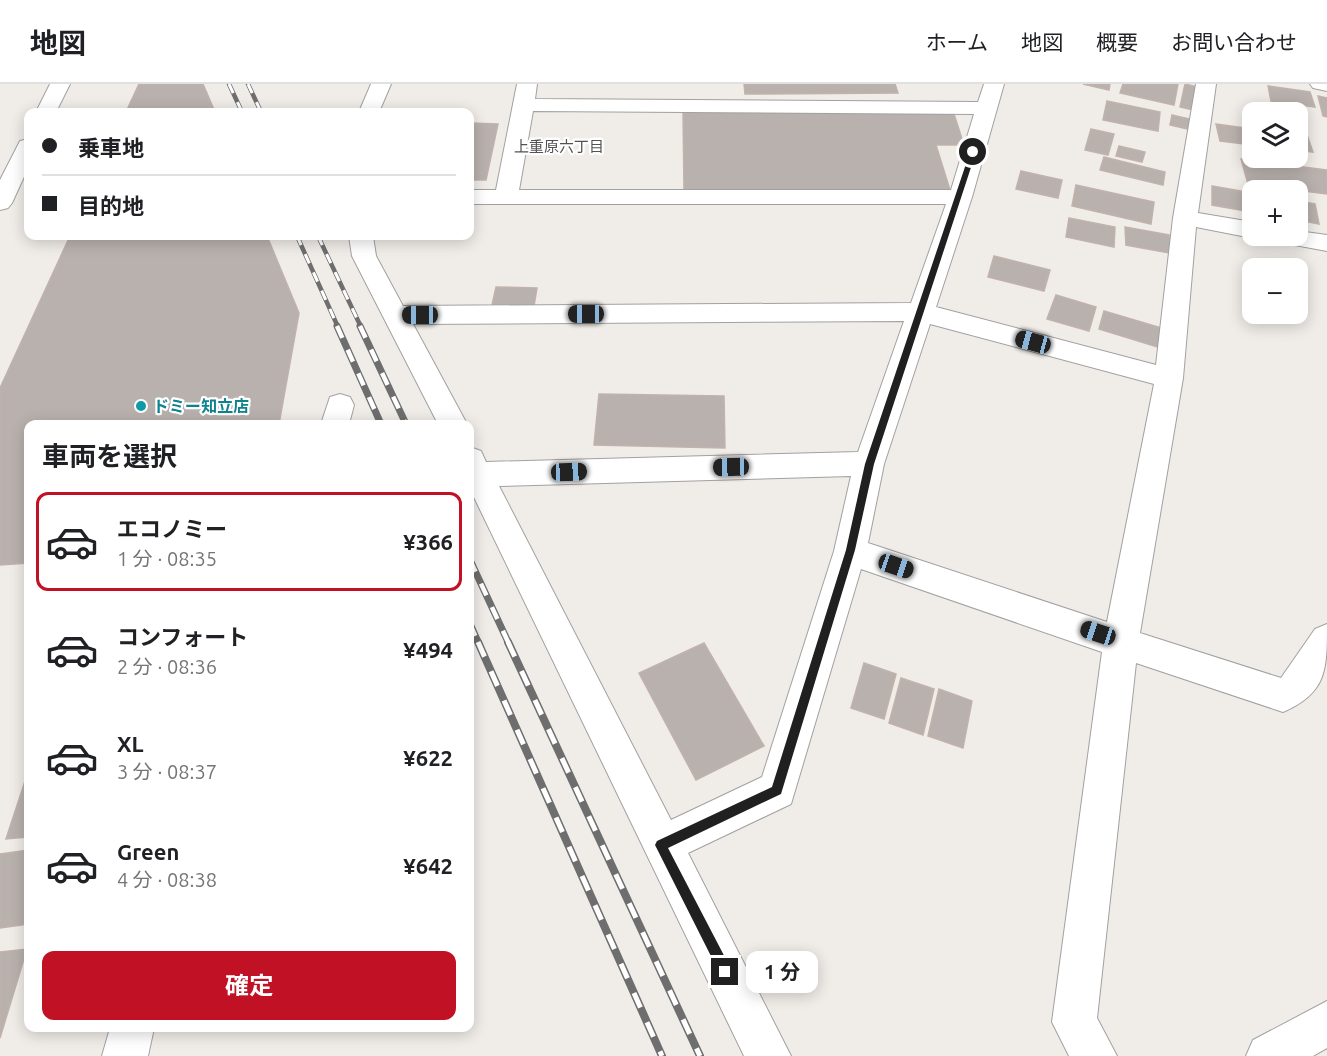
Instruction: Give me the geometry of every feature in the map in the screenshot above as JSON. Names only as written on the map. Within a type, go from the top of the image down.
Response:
[{"type":"street","points":[[48,108],[60,84]]},
{"type":"street","points":[[371,108],[381,84]]},
{"type":"street","points":[[1094,1056],[1074,1022],[1120,641],[1169,378],[1185,218],[1206,84]]},
{"type":"street","points":[[1320,84],[1327,85]]},
{"type":"street","points":[[506,197],[525,95],[990,96],[960,197],[919,312],[870,464],[850,550],[777,790],[661,845]]},
{"type":"street","points":[[0,203],[24,154]]},
{"type":"street","points":[[474,197],[960,197]]},
{"type":"street","points":[[1185,218],[1242,228]]},
{"type":"street","points":[[362,240],[364,256],[450,420]]},
{"type":"street","points":[[1308,240],[1327,243]]},
{"type":"street","points":[[396,315],[919,312],[1169,378]]},
{"type":"street","points":[[474,467],[870,464]]},
{"type":"street","points":[[474,469],[768,1056]]},
{"type":"street","points":[[850,550],[1283,695],[1297,688],[1327,640]]},
{"type":"street","points":[[1269,1056],[1327,1023]]},
{"type":"street","points":[[124,1056],[131,1032]]},
{"type":"building","points":[[139,84],[203,84],[213,108],[128,108]]},
{"type":"building","points":[[744,84],[895,84],[898,93],[745,94]]},
{"type":"building","points":[[1083,84],[1110,84],[1109,90]]},
{"type":"building","points":[[1123,84],[1178,84],[1174,105],[1120,93]]},
{"type":"building","points":[[1185,84],[1202,88],[1198,111],[1180,107]]},
{"type":"building","points":[[1268,86],[1310,92],[1315,107],[1308,106],[1308,102],[1271,101]]},
{"type":"building","points":[[1318,96],[1327,98],[1327,117],[1323,116]]},
{"type":"building","points":[[1107,101],[1160,112],[1158,131],[1103,120]]},
{"type":"building","points":[[683,111],[953,111],[964,145],[936,145],[950,190],[684,190]]},
{"type":"building","points":[[1172,115],[1194,120],[1192,130],[1170,125]]},
{"type":"building","points":[[474,123],[498,124],[486,180],[474,180]]},
{"type":"building","points":[[1216,124],[1242,128],[1242,144],[1220,141]]},
{"type":"building","points":[[1091,129],[1114,134],[1108,155],[1085,150]]},
{"type":"building","points":[[1308,138],[1313,152],[1308,151]]},
{"type":"building","points":[[1119,146],[1145,152],[1142,162],[1116,156]]},
{"type":"building","points":[[1104,157],[1165,172],[1163,185],[1100,170]]},
{"type":"building","points":[[1244,168],[1308,168],[1327,170],[1327,194],[1308,192],[1308,180],[1247,180]]},
{"type":"building","points":[[1021,171],[1062,180],[1058,198],[1016,189]]},
{"type":"building","points":[[1076,185],[1154,202],[1151,224],[1072,206]]},
{"type":"building","points":[[1212,186],[1242,191],[1242,210],[1212,205]]},
{"type":"building","points":[[1308,203],[1315,204],[1319,224],[1308,222]]},
{"type":"building","points":[[1069,218],[1115,227],[1114,247],[1066,237]]},
{"type":"building","points":[[1125,227],[1169,235],[1170,253],[1126,245]]},
{"type":"building","name":"ドミー知立店","points":[[68,240],[269,240],[299,313],[280,420],[24,420],[24,563],[0,565],[0,388]]},
{"type":"building","points":[[994,256],[1050,270],[1044,291],[988,277]]},
{"type":"building","points":[[496,287],[537,288],[534,306],[492,305]]},
{"type":"building","points":[[1056,295],[1096,307],[1089,331],[1047,319]]},
{"type":"building","points":[[1104,311],[1165,329],[1161,348],[1099,329]]},
{"type":"building","points":[[599,394],[724,396],[725,448],[594,445]]},
{"type":"building","points":[[704,643],[764,746],[696,780],[639,673]]},
{"type":"building","points":[[864,663],[896,674],[884,719],[851,708]]},
{"type":"building","points":[[901,678],[934,689],[923,735],[889,723]]},
{"type":"building","points":[[939,689],[972,701],[963,748],[928,736]]},
{"type":"building","points":[[24,784],[24,837],[6,839]]},
{"type":"building","points":[[24,851],[24,925],[0,928],[0,854]]},
{"type":"building","points":[[24,949],[24,959],[0,1038],[0,952]]},
{"type":"railway","points":[[229,84],[240,108]]},
{"type":"railway","points":[[248,84],[259,108]]},
{"type":"railway","points":[[299,240],[338,327]]},
{"type":"railway","points":[[320,240],[361,327]]},
{"type":"railway","points":[[337,326],[379,420]]},
{"type":"railway","points":[[360,326],[404,420]]},
{"type":"railway","points":[[474,569],[509,644]]},
{"type":"railway","points":[[474,633],[479,644]]},
{"type":"railway","points":[[478,642],[662,1056]]},
{"type":"railway","points":[[508,642],[700,1056]]},
{"type":"place","name":"ドミー知立店","points":[[141,406]]},
{"type":"district","name":"上重原六丁目","points":[[559,147]]},
{"type":"route","points":[[725,972],[661,845],[777,790],[850,550],[870,464],[973,152]]}]
